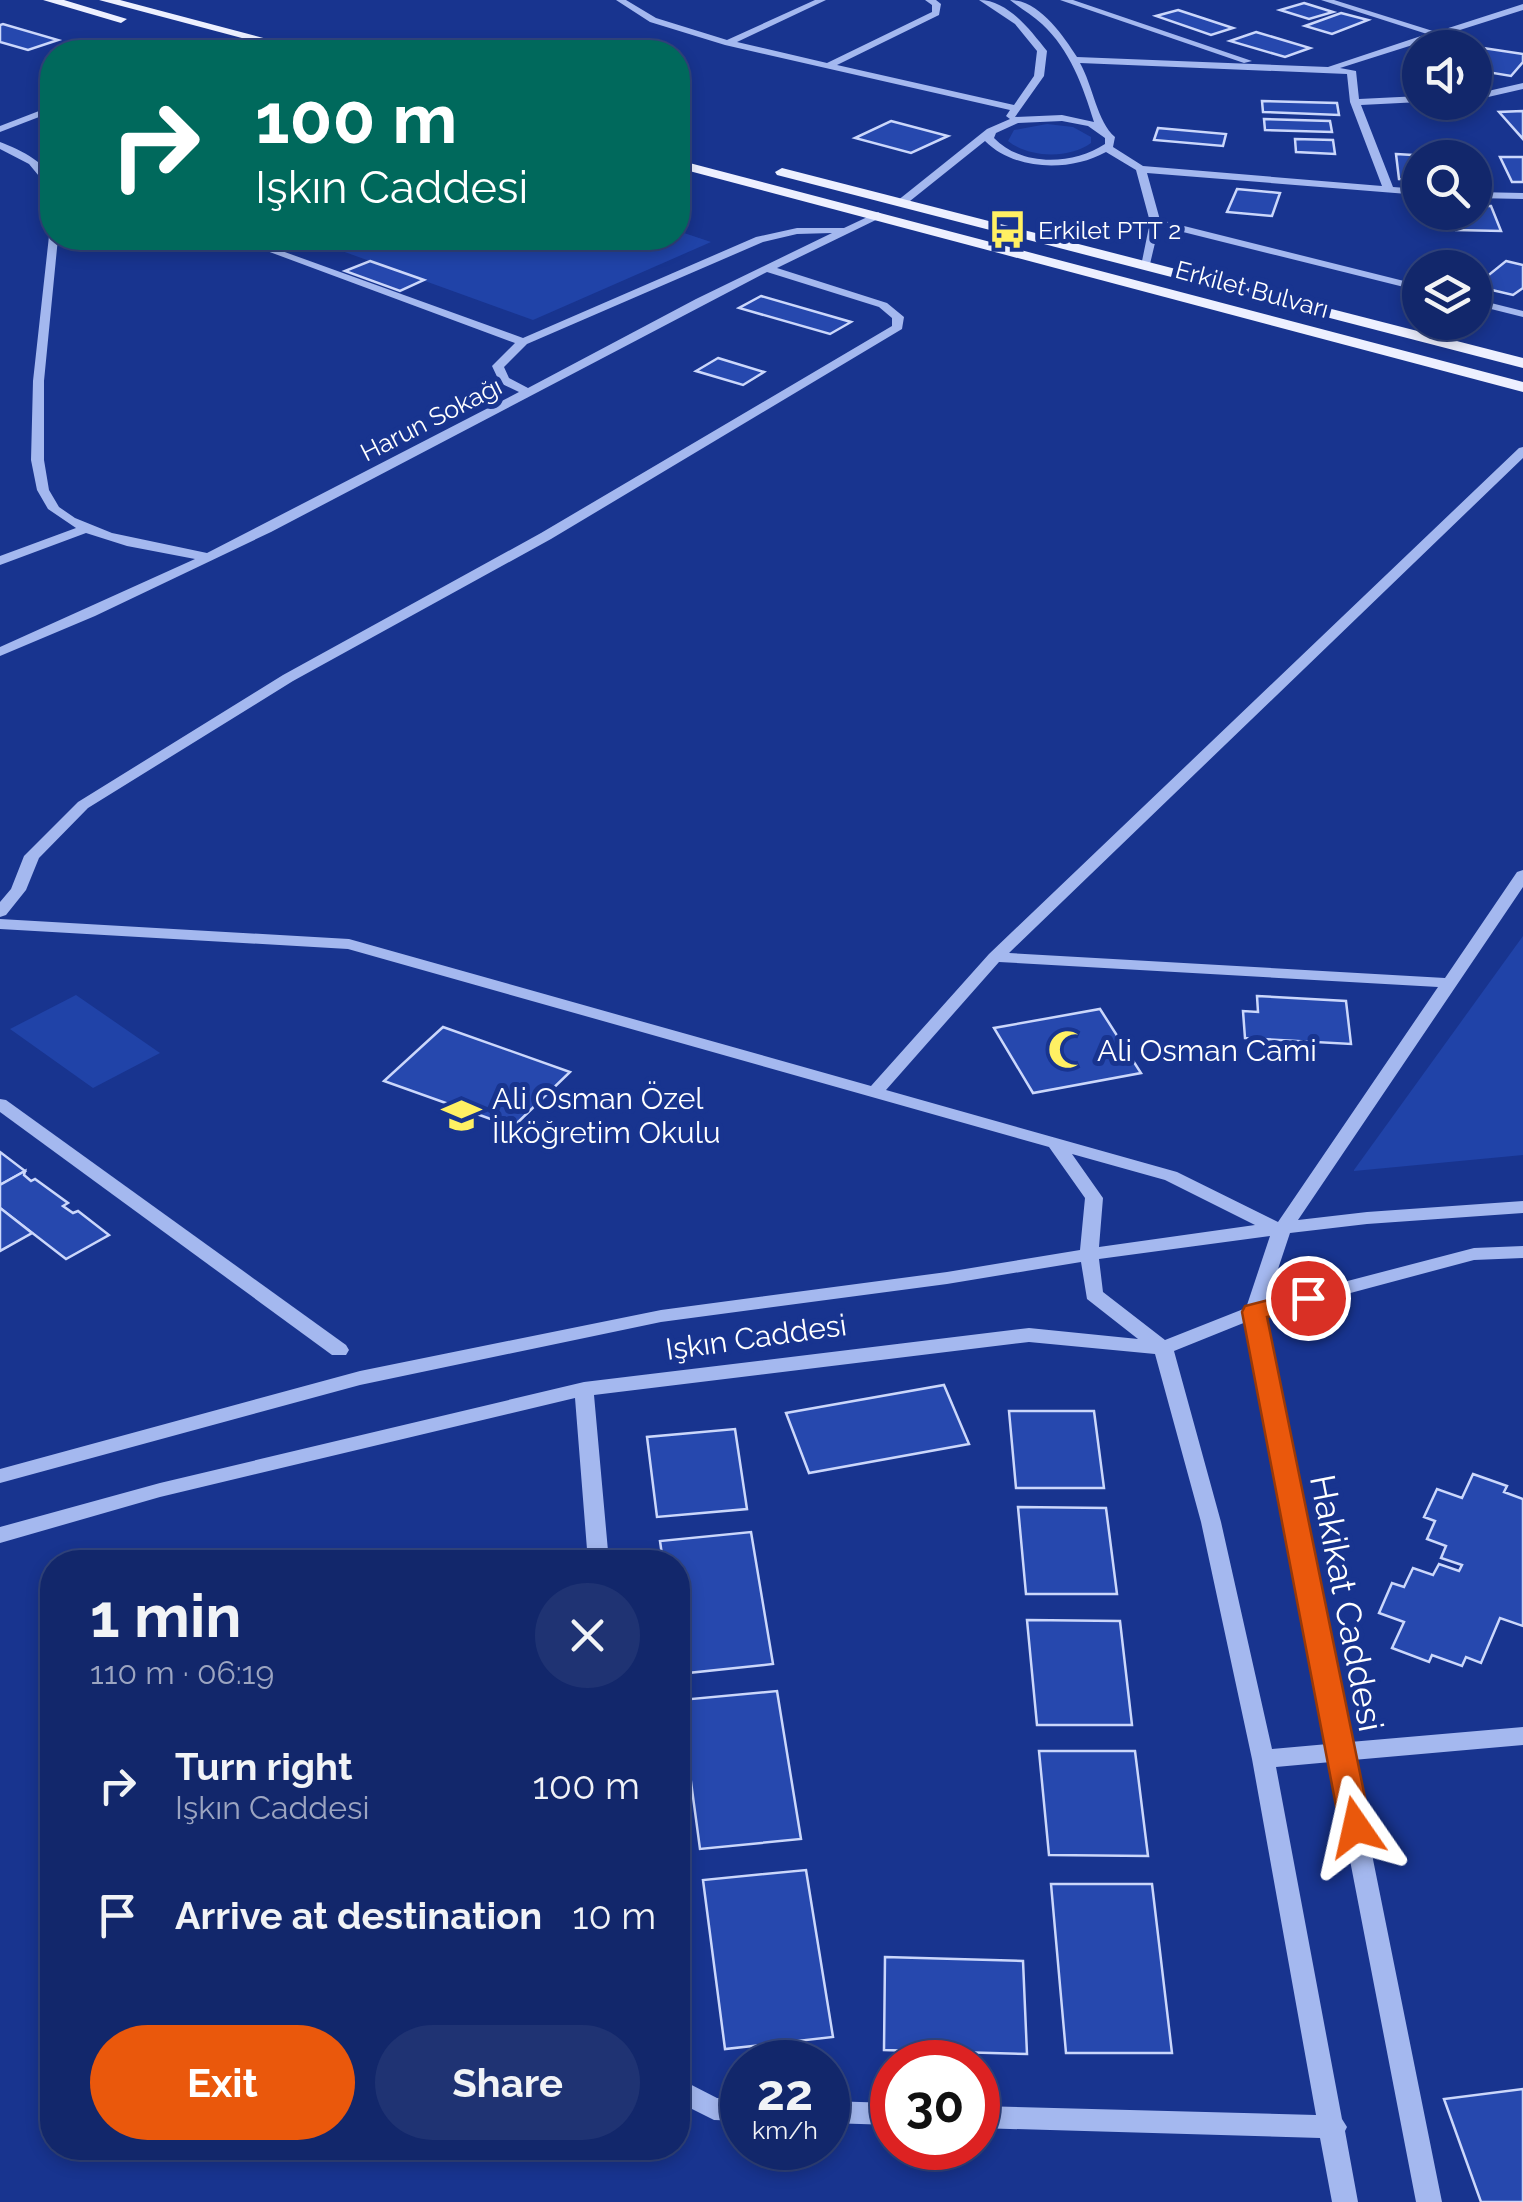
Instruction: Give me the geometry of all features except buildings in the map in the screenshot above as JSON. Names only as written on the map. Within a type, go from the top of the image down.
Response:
[{"type":"main road","points":[[49,0],[199,40]]},
{"type":"main road","points":[[105,0],[262,40]]},
{"type":"main road","name":"Erkilet Bulvarı","points":[[690,149],[1523,364]]},
{"type":"main road","name":"Erkilet Bulvarı","points":[[690,167],[1523,388]]},
{"type":"main road","points":[[878,215],[901,202]]},
{"type":"main road","points":[[1121,280],[1145,264]]},
{"type":"street","points":[[620,0],[654,20],[728,43],[1018,109]]},
{"type":"street","points":[[728,43],[822,0]]},
{"type":"street","points":[[827,66],[936,13],[938,4],[929,0]]},
{"type":"street","points":[[901,202],[1004,124],[1039,76],[1042,51],[1018,22],[983,0]]},
{"type":"street","points":[[1014,0],[1052,26],[1076,60],[1101,128],[1110,136],[1108,148]]},
{"type":"street","points":[[1064,0],[1267,68]]},
{"type":"street","points":[[1325,0],[1422,30]]},
{"type":"street","points":[[1442,30],[1523,7]]},
{"type":"street","points":[[1324,70],[1402,43]]},
{"type":"street","points":[[1076,60],[1351,71],[1355,102],[1389,191]]},
{"type":"street","points":[[1492,93],[1523,86]]},
{"type":"street","points":[[1355,102],[1402,100]]},
{"type":"street","points":[[0,129],[40,114]]},
{"type":"street","points":[[1004,124],[1054,118],[1101,128]]},
{"type":"street","points":[[989,133],[990,142],[1000,150],[1033,159],[1081,158],[1108,148]]},
{"type":"street","points":[[0,145],[33,162],[40,170]]},
{"type":"street","points":[[1108,148],[1141,168],[1402,191]]},
{"type":"street","points":[[1141,168],[1155,222],[1145,264]]},
{"type":"street","points":[[1492,195],[1523,196]]},
{"type":"street","name":"Harun Sokağı","points":[[0,652],[95,612],[207,557],[765,268],[878,215]]},
{"type":"street","points":[[1155,222],[1402,284]]},
{"type":"street","points":[[529,393],[504,380],[498,366],[523,342],[760,239],[797,231],[847,230]]},
{"type":"street","points":[[51,250],[37,370],[41,494],[57,512],[88,528],[207,557]]},
{"type":"street","points":[[270,250],[523,342]]},
{"type":"street","points":[[0,912],[18,890],[32,856],[84,804],[288,678],[546,536],[898,327],[898,317],[882,306],[765,268]]},
{"type":"street","points":[[1492,306],[1523,314]]},
{"type":"street","points":[[875,1092],[995,956],[1523,451]]},
{"type":"street","points":[[1502,468],[1523,473]]},
{"type":"street","points":[[0,561],[88,528]]},
{"type":"street","points":[[1254,1312],[1281,1231],[1523,875]]},
{"type":"street","points":[[0,924],[349,944],[1171,1176],[1281,1231]]},
{"type":"street","points":[[995,956],[1447,983]]},
{"type":"street","points":[[0,1104],[339,1350]]},
{"type":"street","points":[[1056,1144],[1094,1198],[1090,1252],[1094,1294],[1164,1348],[1211,1522],[1263,1758],[1345,2202]]},
{"type":"street","name":"Işkın Caddesi","points":[[0,1476],[360,1378],[661,1316],[929,1281],[1090,1252],[1366,1218],[1523,1207]]},
{"type":"street","name":"Işkın Caddesi","points":[[0,1535],[160,1490],[584,1388],[1029,1335],[1164,1348],[1254,1312],[1474,1254],[1523,1252]]},
{"type":"street","name":"Hakikat Caddesi","points":[[1254,1312],[1430,2202]]},
{"type":"street","points":[[584,1388],[598,1550]]},
{"type":"street","points":[[1263,1758],[1523,1736]]},
{"type":"street","points":[[690,2096],[720,2109]]},
{"type":"street","points":[[1000,2118],[1334,2127]]},
{"type":"shaded area","points":[[1047,124],[1073,127],[1091,137],[1091,143],[1072,152],[1049,154],[1027,151],[1008,141],[1014,130]]},
{"type":"shaded area","points":[[690,235],[711,242],[533,320],[339,250],[690,250]]},
{"type":"shaded area","points":[[1523,936],[1523,1155],[1354,1171],[1354,1170]]},
{"type":"shaded area","points":[[76,995],[160,1053],[93,1088],[10,1029]]},
{"type":"place","name":"Erkilet PTT 2","points":[[1008,230]]},
{"type":"place","name":"Ali Osman Cami","points":[[1067,1050]]},
{"type":"place","name":"Ali Osman Özel İlköğretim Okulu","points":[[462,1115]]},
{"type":"route","points":[[1308,1298],[1254,1312],[1356,1827]]}]
